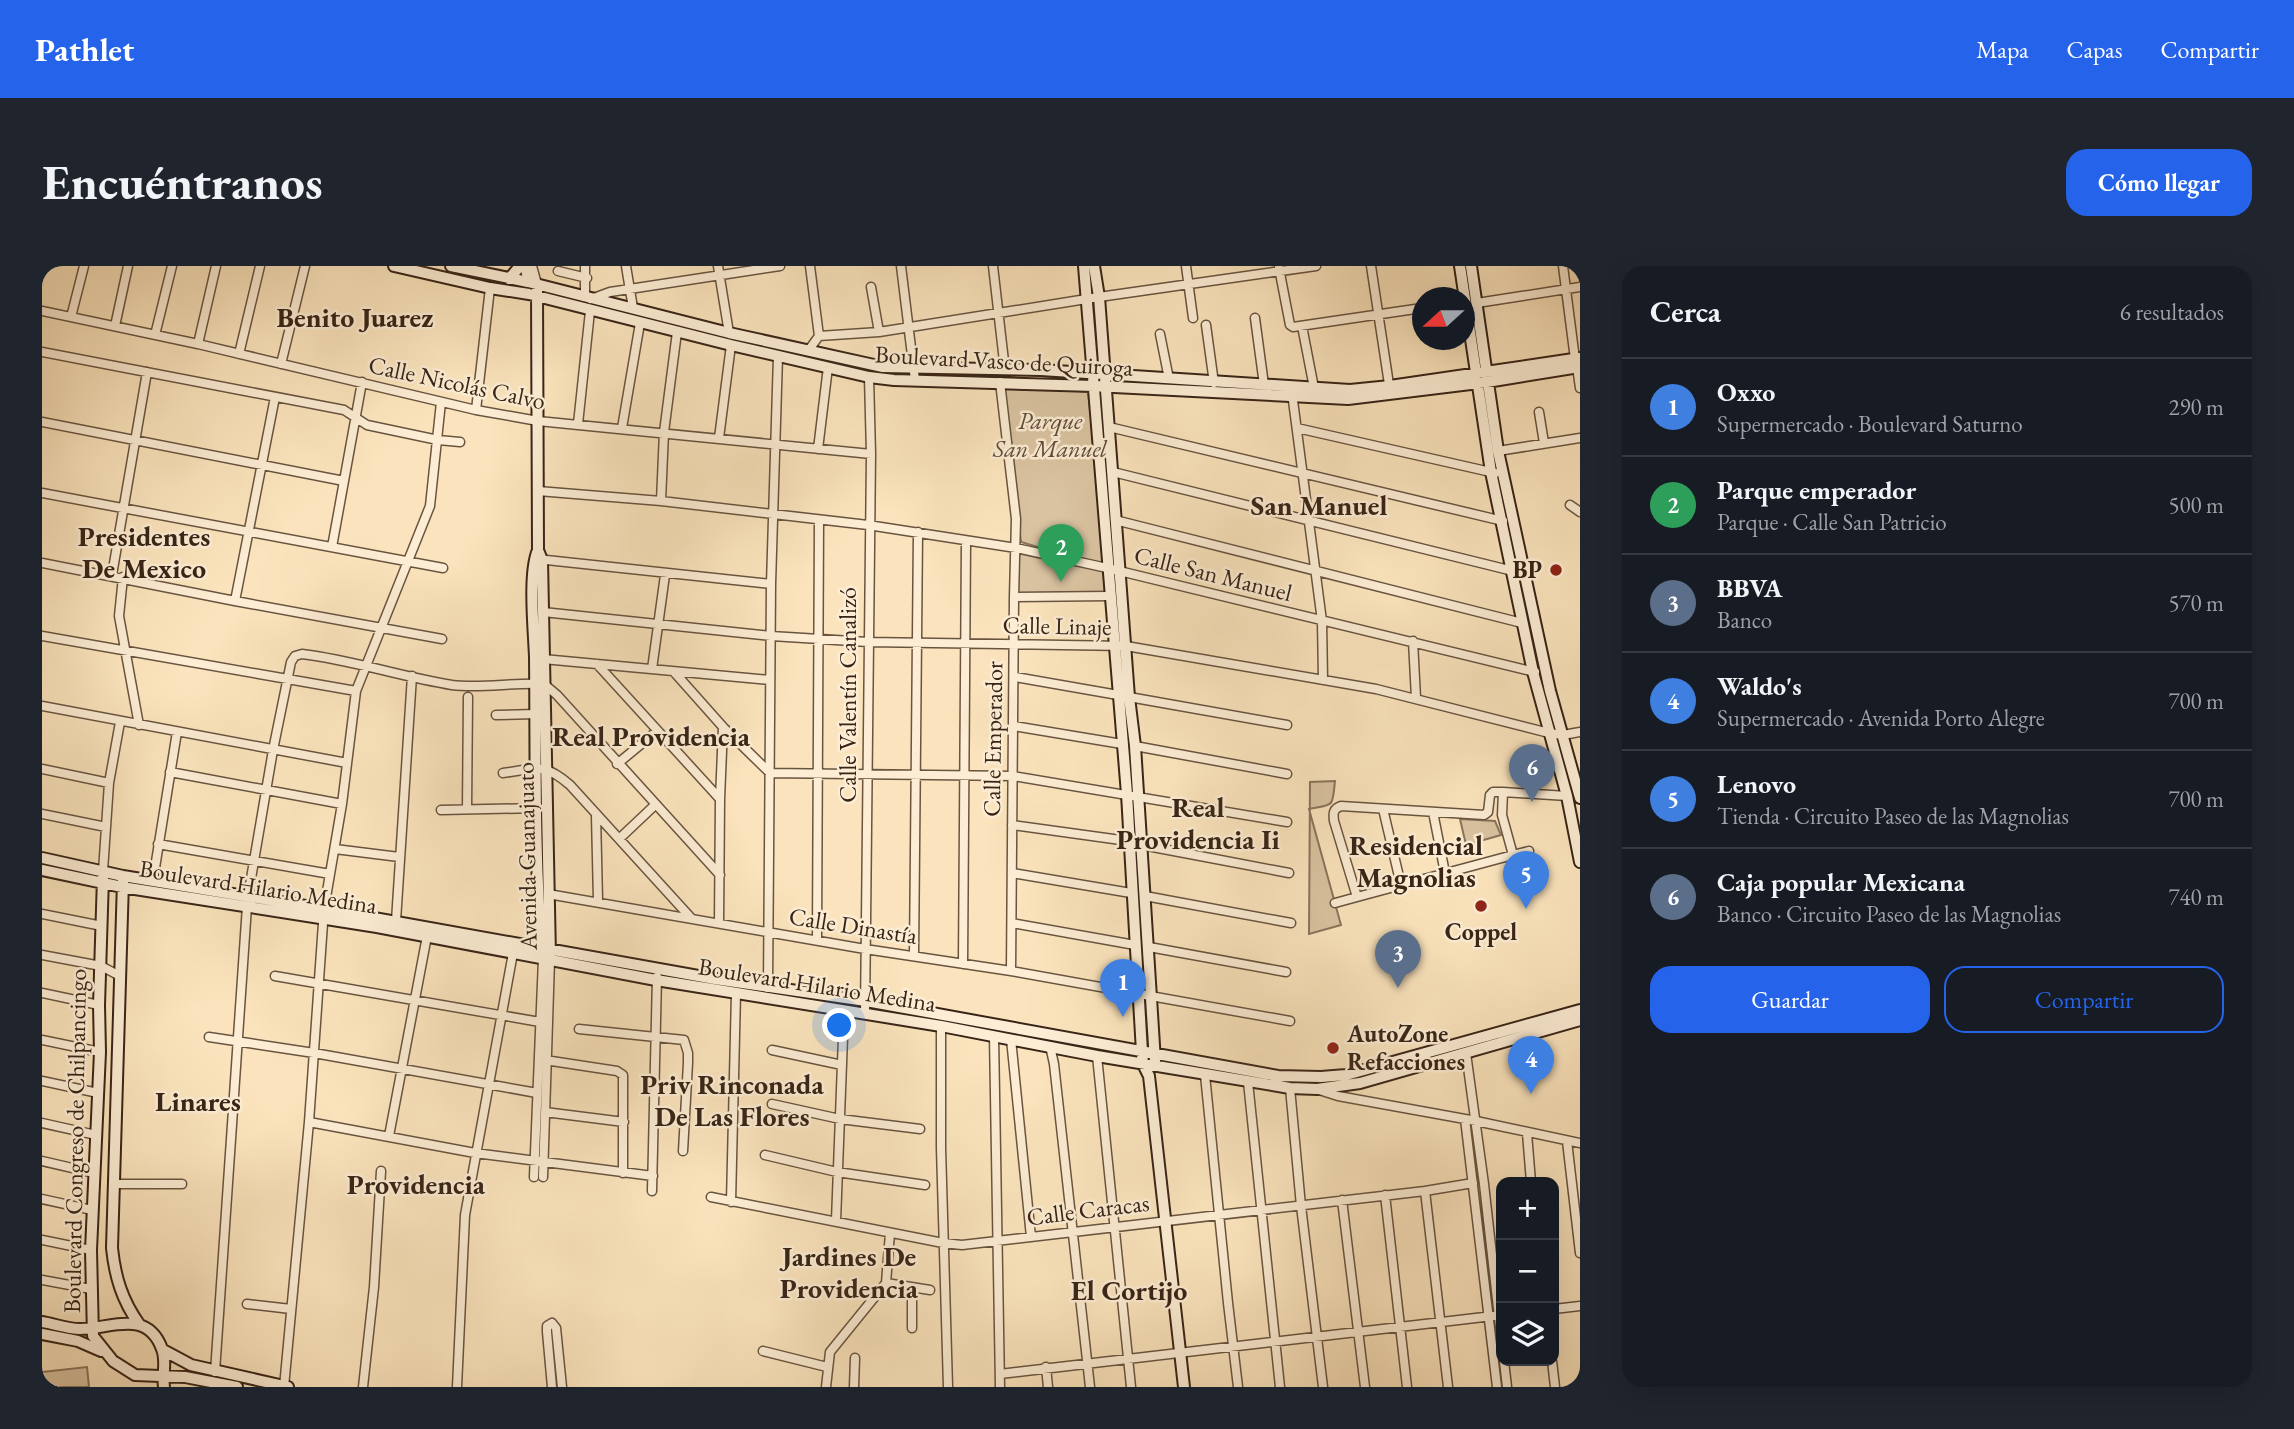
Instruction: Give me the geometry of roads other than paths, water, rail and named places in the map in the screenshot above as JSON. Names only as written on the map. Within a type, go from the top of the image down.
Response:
[{"type":"street","points":[[71,317],[84,266]]},
{"type":"street","points":[[115,326],[128,266]]},
{"type":"street","points":[[155,335],[172,266]]},
{"type":"street","points":[[198,344],[216,266]]},
{"type":"street","points":[[239,354],[260,266]]},
{"type":"street","points":[[281,364],[305,266]]},
{"type":"street","name":"Boulevard Vasco de Quiroga","points":[[394,266],[535,299],[589,302],[633,309],[778,356],[869,377],[1006,370],[1099,380],[1292,392],[1348,399],[1390,390],[1578,363]]},
{"type":"street","name":"Boulevard Vasco de Quiroga","points":[[451,266],[532,283],[640,323],[677,332],[808,351],[915,375],[1000,382],[1169,379],[1264,385],[1292,392],[1314,388],[1390,390]]},
{"type":"street","points":[[509,279],[522,266]]},
{"type":"street","name":"Avenida Guanajuato","points":[[522,266],[532,283]]},
{"type":"street","name":"Avenida Guanajuato","points":[[532,266],[538,421],[541,808],[546,954],[540,1022],[545,1112],[539,1162]]},
{"type":"street","points":[[578,424],[589,302],[585,266]]},
{"type":"street","points":[[626,266],[633,309]]},
{"type":"street","points":[[718,266],[730,339],[719,438]]},
{"type":"street","points":[[589,302],[610,292],[780,266]]},
{"type":"street","points":[[808,351],[819,336],[817,302],[810,266]]},
{"type":"street","points":[[901,266],[915,375]]},
{"type":"street","points":[[993,266],[1006,370]]},
{"type":"street","points":[[1084,266],[1093,298]]},
{"type":"street","points":[[1094,266],[1093,298],[1107,568],[1120,646]]},
{"type":"street","points":[[1186,266],[1193,318]]},
{"type":"street","points":[[819,336],[880,332],[1279,269],[1316,266]]},
{"type":"street","points":[[1371,266],[1390,390]]},
{"type":"street","points":[[1460,266],[1465,287]]},
{"type":"street","points":[[1470,287],[1471,266]]},
{"type":"street","points":[[1563,266],[1580,388]]},
{"type":"street","points":[[1279,269],[1291,326],[1412,310]]},
{"type":"street","points":[[558,271],[587,278]]},
{"type":"street","points":[[871,287],[880,332]]},
{"type":"street","points":[[1475,301],[1580,287]]},
{"type":"street","points":[[476,410],[490,288]]},
{"type":"street","name":"Calle Nicolás Calvo","points":[[42,311],[198,344],[476,410],[538,421],[871,454]]},
{"type":"street","points":[[1255,318],[1264,385]]},
{"type":"street","points":[[622,428],[640,323]]},
{"type":"street","points":[[1206,326],[1214,383]]},
{"type":"street","points":[[1302,326],[1314,388]]},
{"type":"street","points":[[661,501],[664,432],[677,332]]},
{"type":"street","points":[[1160,334],[1169,379]]},
{"type":"street","points":[[1475,340],[1491,472],[1533,672],[1567,796],[1580,862]]},
{"type":"street","points":[[42,352],[344,410],[367,425],[460,442]]},
{"type":"street","points":[[768,988],[772,514],[778,356]]},
{"type":"street","points":[[818,449],[828,367]]},
{"type":"street","points":[[112,575],[147,372]]},
{"type":"street","name":"Calle Valentín Canalizó","points":[[865,1014],[871,454],[869,377]]},
{"type":"street","points":[[1481,378],[1546,671],[1580,798]]},
{"type":"street","points":[[1099,380],[1109,427],[1120,571],[1120,646],[1124,696],[1122,744],[1138,994],[1149,1059]]},
{"type":"street","points":[[332,547],[362,382]]},
{"type":"street","name":"Calle Emperador","points":[[1000,382],[1012,472],[1016,548],[1011,971]]},
{"type":"street","points":[[1292,392],[1322,621],[1323,680]]},
{"type":"street","points":[[235,601],[275,397]]},
{"type":"street","points":[[121,1368],[143,1377],[162,1375],[285,1387],[309,1122],[324,913],[342,804],[356,691],[433,494],[441,402]]},
{"type":"street","points":[[1539,412],[1544,443]]},
{"type":"street","points":[[42,422],[344,481]]},
{"type":"street","points":[[1109,427],[1503,521]]},
{"type":"street","points":[[1297,428],[1503,474]]},
{"type":"street","points":[[1497,451],[1580,438]]},
{"type":"street","points":[[1112,472],[1513,571]]},
{"type":"street","name":"Calle San Manuel","points":[[538,491],[661,501],[869,525],[1016,548],[1413,641],[1533,672],[1546,671]]},
{"type":"street","points":[[42,493],[443,568]]},
{"type":"street","points":[[1570,505],[1580,512]]},
{"type":"street","points":[[817,940],[819,520]]},
{"type":"street","points":[[1115,520],[1522,623]]},
{"type":"street","points":[[914,955],[918,532]]},
{"type":"street","points":[[963,964],[966,541]]},
{"type":"street","points":[[538,556],[665,575],[771,584]]},
{"type":"street","name":"Avenida Guanajuato","points":[[538,556],[544,659],[536,714],[541,768]]},
{"type":"street","points":[[42,563],[442,639]]},
{"type":"street","points":[[652,670],[665,575]]},
{"type":"street","points":[[123,577],[119,615],[139,725]]},
{"type":"street","points":[[1014,597],[1110,596]]},
{"type":"street","name":"Calle Linaje","points":[[542,612],[771,636],[867,642],[1120,646],[1416,698],[1549,733],[1563,735],[1580,732]]},
{"type":"street","points":[[42,636],[356,691]]},
{"type":"street","points":[[1413,641],[1416,698]]},
{"type":"street","points":[[213,1380],[248,901],[273,750],[291,662],[295,656],[302,654],[365,664],[468,686],[540,684],[557,695],[720,875]]},
{"type":"street","points":[[544,659],[770,680]]},
{"type":"street","points":[[597,664],[720,799]]},
{"type":"street","points":[[675,673],[769,773],[1013,776],[1287,822]]},
{"type":"street","points":[[396,921],[412,676]]},
{"type":"street","points":[[1015,677],[1287,725]]},
{"type":"street","points":[[1124,696],[1135,747],[1149,947],[1152,997],[1149,1076],[1184,1387]]},
{"type":"street","points":[[467,809],[468,697]]},
{"type":"street","points":[[42,706],[347,763]]},
{"type":"street","points":[[496,715],[536,714]]},
{"type":"street","points":[[103,876],[109,783],[120,722]]},
{"type":"street","points":[[1014,726],[1122,744]]},
{"type":"street","points":[[719,923],[723,727]]},
{"type":"street","points":[[617,764],[657,731]]},
{"type":"street","points":[[153,880],[177,732]]},
{"type":"street","points":[[1135,747],[1287,774]]},
{"type":"street","points":[[503,773],[541,768],[570,785],[691,918]]},
{"type":"street","points":[[42,769],[109,783]]},
{"type":"street","points":[[170,772],[342,804]]},
{"type":"street","points":[[1503,792],[1502,815],[1513,855]]},
{"type":"street","points":[[1357,897],[1333,813],[1341,806],[1484,815],[1490,807],[1491,793],[1567,796]]},
{"type":"street","points":[[620,839],[655,805]]},
{"type":"street","points":[[440,810],[541,808]]},
{"type":"street","name":"Avenida Guanajuato","points":[[539,1162],[537,1093],[543,1060],[548,894],[541,808]]},
{"type":"street","points":[[1383,808],[1401,885]]},
{"type":"street","points":[[1433,812],[1445,873]]},
{"type":"street","points":[[42,814],[106,827]]},
{"type":"street","points":[[596,815],[598,901]]},
{"type":"street","points":[[1012,825],[1128,841]]},
{"type":"street","points":[[159,844],[330,874]]},
{"type":"street","points":[[1142,845],[1289,873]]},
{"type":"street","points":[[335,849],[399,857]]},
{"type":"street","points":[[1335,903],[1529,851]]},
{"type":"street","name":"Boulevard Hilario Medina","points":[[42,858],[123,882],[324,913],[396,921],[736,993],[941,1026],[1097,1056],[1149,1059],[1205,1075],[1290,1088],[1317,1089],[1360,1083],[1580,1018]]},
{"type":"street","name":"Boulevard Hilario Medina","points":[[42,870],[103,876]]},
{"type":"street","points":[[1012,873],[1132,893]]},
{"type":"street","name":"Boulevard Congreso de Chilpancingo","points":[[92,1328],[91,1250],[100,1052],[103,876]]},
{"type":"street","name":"Boulevard Hilario Medina","points":[[123,882],[153,880],[248,901]]},
{"type":"street","name":"Boulevard Congreso de Chilpancingo","points":[[123,882],[111,1237],[114,1269],[124,1301],[139,1324],[158,1341],[163,1350]]},
{"type":"street","name":"Calle Dinastía","points":[[548,894],[865,949],[1011,971],[1290,1021]]},
{"type":"street","points":[[1145,896],[1291,923]]},
{"type":"street","name":"Boulevard Hilario Medina","points":[[324,913],[513,953],[546,954]]},
{"type":"street","points":[[42,914],[102,926]]},
{"type":"street","points":[[1012,923],[1135,944]]},
{"type":"street","points":[[389,1136],[427,936]]},
{"type":"street","points":[[1149,947],[1286,972]]},
{"type":"street","points":[[457,1387],[466,1214],[513,953]]},
{"type":"street","points":[[42,955],[101,966],[120,976]]},
{"type":"street","points":[[652,1191],[657,975]]},
{"type":"street","name":"Boulevard Hilario Medina","points":[[657,975],[866,1001],[1149,1059],[1270,1075],[1332,1076],[1362,1071],[1580,1018]]},
{"type":"street","points":[[275,976],[540,1022]]},
{"type":"street","points":[[42,993],[99,1005]]},
{"type":"street","points":[[731,1202],[736,993]]},
{"type":"street","points":[[836,1221],[845,1011]]},
{"type":"street","points":[[941,1026],[943,1244],[948,1387]]},
{"type":"street","points":[[579,1029],[684,1040],[688,1063],[682,1151]]},
{"type":"street","points":[[993,1036],[1000,1387]]},
{"type":"street","points":[[209,1037],[537,1093]]},
{"type":"street","points":[[1011,1039],[1031,1237]]},
{"type":"street","points":[[42,1040],[100,1052]]},
{"type":"street","points":[[1050,1046],[1090,1387]]},
{"type":"street","points":[[772,1049],[842,1065]]},
{"type":"street","points":[[1466,1053],[1499,1303]]},
{"type":"street","points":[[1097,1056],[1131,1387]]},
{"type":"street","points":[[543,1060],[621,1073],[624,1084],[623,1173]]},
{"type":"street","points":[[1205,1075],[1238,1387]]},
{"type":"street","points":[[42,1081],[98,1093]]},
{"type":"street","points":[[1248,1082],[1280,1387]]},
{"type":"street","points":[[1290,1088],[1323,1387]]},
{"type":"street","points":[[1317,1089],[1338,1096],[1580,1143]]},
{"type":"street","points":[[772,1104],[840,1119],[920,1129]]},
{"type":"street","points":[[545,1112],[624,1122]]},
{"type":"street","points":[[1465,1119],[1497,1387]]},
{"type":"street","points":[[309,1122],[475,1153],[653,1176]]},
{"type":"street","points":[[42,1123],[96,1135]]},
{"type":"street","points":[[1527,1133],[1531,1177]]},
{"type":"street","points":[[1567,1141],[1580,1253]]},
{"type":"street","points":[[765,1155],[837,1172],[925,1185]]},
{"type":"street","points":[[42,1161],[94,1167],[113,1166]]},
{"type":"street","points":[[538,1177],[539,1162]]},
{"type":"street","points":[[363,1387],[374,1287],[381,1171]]},
{"type":"street","name":"Calle Caracas","points":[[711,1197],[943,1244],[962,1245],[1425,1191],[1473,1183]]},
{"type":"street","points":[[113,1184],[182,1184]]},
{"type":"street","points":[[1425,1191],[1448,1387]]},
{"type":"street","points":[[1385,1195],[1407,1387]]},
{"type":"street","points":[[42,1199],[92,1210]]},
{"type":"street","points":[[1342,1200],[1365,1387]]},
{"type":"street","points":[[826,1387],[828,1357],[833,1347],[886,1283],[890,1233]]},
{"type":"street","points":[[42,1240],[91,1250]]},
{"type":"street","points":[[42,1280],[92,1289]]},
{"type":"street","points":[[886,1283],[930,1290]]},
{"type":"street","points":[[912,1289],[912,1328]]},
{"type":"street","points":[[247,1304],[291,1309]]},
{"type":"street","points":[[1559,1308],[1580,1306]]},
{"type":"street","points":[[1000,1374],[1496,1316]]},
{"type":"street","points":[[42,1322],[78,1329],[121,1323],[139,1324]]},
{"type":"street","points":[[552,1387],[547,1326],[552,1323],[556,1328],[562,1387]]},
{"type":"street","points":[[92,1328],[94,1339],[136,1387]]},
{"type":"street","points":[[42,1335],[78,1341],[104,1352]]},
{"type":"street","points":[[163,1350],[213,1380],[237,1387]]},
{"type":"street","points":[[163,1350],[164,1387]]},
{"type":"street","points":[[763,1351],[827,1367]]},
{"type":"street","points":[[854,1387],[855,1358]]},
{"type":"street","points":[[1505,1366],[1507,1387]]},
{"type":"street","points":[[1553,1366],[1555,1387]]},
{"type":"street","points":[[1046,1367],[1048,1387]]},
{"type":"place","name":"BP","points":[[1556,570]]},
{"type":"place","name":"Parque emperador","points":[[1061,582]]},
{"type":"place","name":"Caja popular Mexicana","points":[[1532,802]]},
{"type":"place","name":"Coppel","points":[[1481,906]]},
{"type":"place","name":"Lenovo","points":[[1526,909]]},
{"type":"place","name":"BBVA","points":[[1398,988]]},
{"type":"place","name":"Oxxo","points":[[1123,1017]]},
{"type":"place","name":"AutoZone Refacciones","points":[[1333,1048]]},
{"type":"place","name":"Waldo's","points":[[1531,1094]]},
{"type":"district","name":"Benito Juarez","points":[[355,317]]},
{"type":"district","name":"San Manuel","points":[[1319,505]]},
{"type":"district","name":"Presidentes De Mexico","points":[[144,552]]},
{"type":"district","name":"Real Providencia","points":[[651,736]]},
{"type":"district","name":"Real Providencia Ii","points":[[1198,823]]},
{"type":"district","name":"Residencial Magnolias","points":[[1416,861]]},
{"type":"district","name":"Priv Rinconada De Las Flores","points":[[732,1100]]},
{"type":"district","name":"Linares","points":[[198,1101]]},
{"type":"district","name":"Providencia","points":[[416,1184]]},
{"type":"district","name":"Jardines De Providencia","points":[[849,1272]]},
{"type":"district","name":"El Cortijo","points":[[1129,1290]]},
{"type":"park label","name":"Parque San Manuel","points":[[1050,435]]}]
